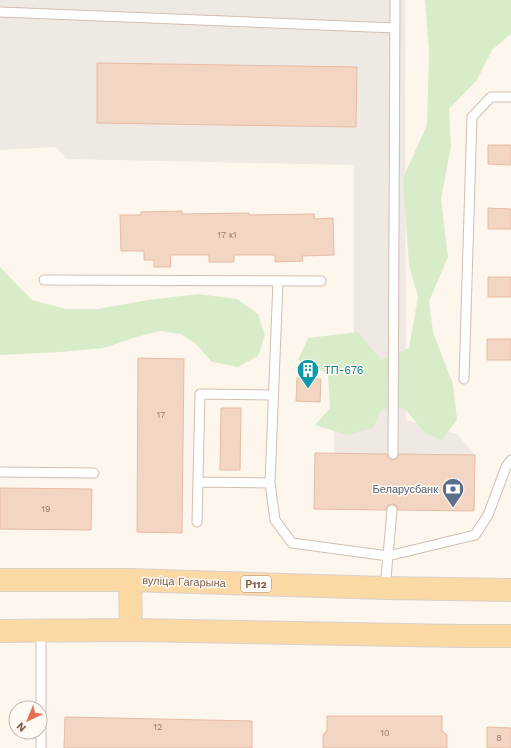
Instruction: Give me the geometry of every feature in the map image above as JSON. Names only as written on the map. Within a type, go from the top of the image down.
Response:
[{"type":"main road","name":"вуліца Гагарына","points":[[0,580],[130,580],[385,588],[511,590]]},
{"type":"main road","points":[[130,580],[131,630]]},
{"type":"main road","points":[[0,631],[131,630],[511,636]]},
{"type":"lane","points":[[393,454],[395,0]]},
{"type":"lane","points":[[0,12],[395,28]]},
{"type":"lane","points":[[464,379],[472,117],[491,97],[511,97]]},
{"type":"lane","points":[[44,280],[322,281]]},
{"type":"lane","points":[[278,281],[270,483],[275,520],[292,543],[388,556],[475,535],[488,515],[506,467],[511,460]]},
{"type":"lane","points":[[197,522],[200,394],[273,395]]},
{"type":"lane","points":[[0,472],[94,474]]},
{"type":"lane","points":[[198,482],[270,483]]},
{"type":"lane","points":[[385,588],[392,510]]},
{"type":"lane","points":[[41,631],[41,748]]},
{"type":"shaded area","points":[[0,0],[405,0],[406,420],[457,434],[475,455],[334,453],[332,357],[354,353],[354,165],[66,159],[56,147],[0,150]]},
{"type":"green space","points":[[425,0],[511,0],[511,34],[492,50],[477,80],[449,109],[451,146],[441,199],[448,257],[429,301],[433,332],[453,384],[457,420],[442,440],[425,433],[404,408],[382,409],[373,428],[347,435],[315,425],[330,408],[328,374],[298,360],[308,338],[358,332],[381,360],[409,348],[418,297],[409,265],[403,178],[427,125],[429,52]]},
{"type":"green space","points":[[0,267],[32,300],[66,309],[97,309],[148,300],[198,294],[237,299],[258,314],[265,335],[258,356],[238,367],[212,362],[196,344],[181,334],[160,331],[136,337],[104,348],[0,355]]},
{"type":"building","points":[[97,63],[357,67],[356,127],[97,123]]},
{"type":"building","points":[[488,145],[511,145],[511,165],[488,164]]},
{"type":"building","points":[[488,208],[511,209],[511,229],[488,229]]},
{"type":"building","points":[[182,211],[182,214],[314,214],[315,219],[333,218],[334,255],[302,256],[303,261],[275,262],[275,255],[234,255],[234,262],[209,262],[209,255],[170,255],[171,267],[154,267],[154,260],[144,260],[144,251],[121,251],[120,215],[141,215],[141,212]]},
{"type":"building","points":[[488,277],[511,277],[511,297],[488,297]]},
{"type":"building","points":[[487,339],[511,339],[511,360],[487,360]]},
{"type":"building","points":[[138,358],[184,359],[182,533],[137,532]]},
{"type":"building","name":"ТП-676","points":[[297,378],[321,379],[320,402],[296,401]]},
{"type":"building","points":[[221,408],[241,408],[240,470],[220,470]]},
{"type":"building","points":[[315,453],[387,454],[388,457],[393,460],[396,459],[399,454],[475,455],[474,511],[398,510],[396,505],[392,504],[387,506],[386,510],[314,509]]},
{"type":"building","points":[[0,488],[92,489],[91,530],[0,529]]},
{"type":"building","points":[[327,716],[442,716],[442,731],[447,735],[447,748],[323,748],[323,735],[327,730]]},
{"type":"building","points":[[65,717],[252,721],[252,748],[64,748]]},
{"type":"building","points":[[487,727],[511,728],[511,748],[487,748]]},
{"type":"place","name":"ТП-676","points":[[308,390]]},
{"type":"place","name":"Беларусбанк","points":[[453,508]]}]
